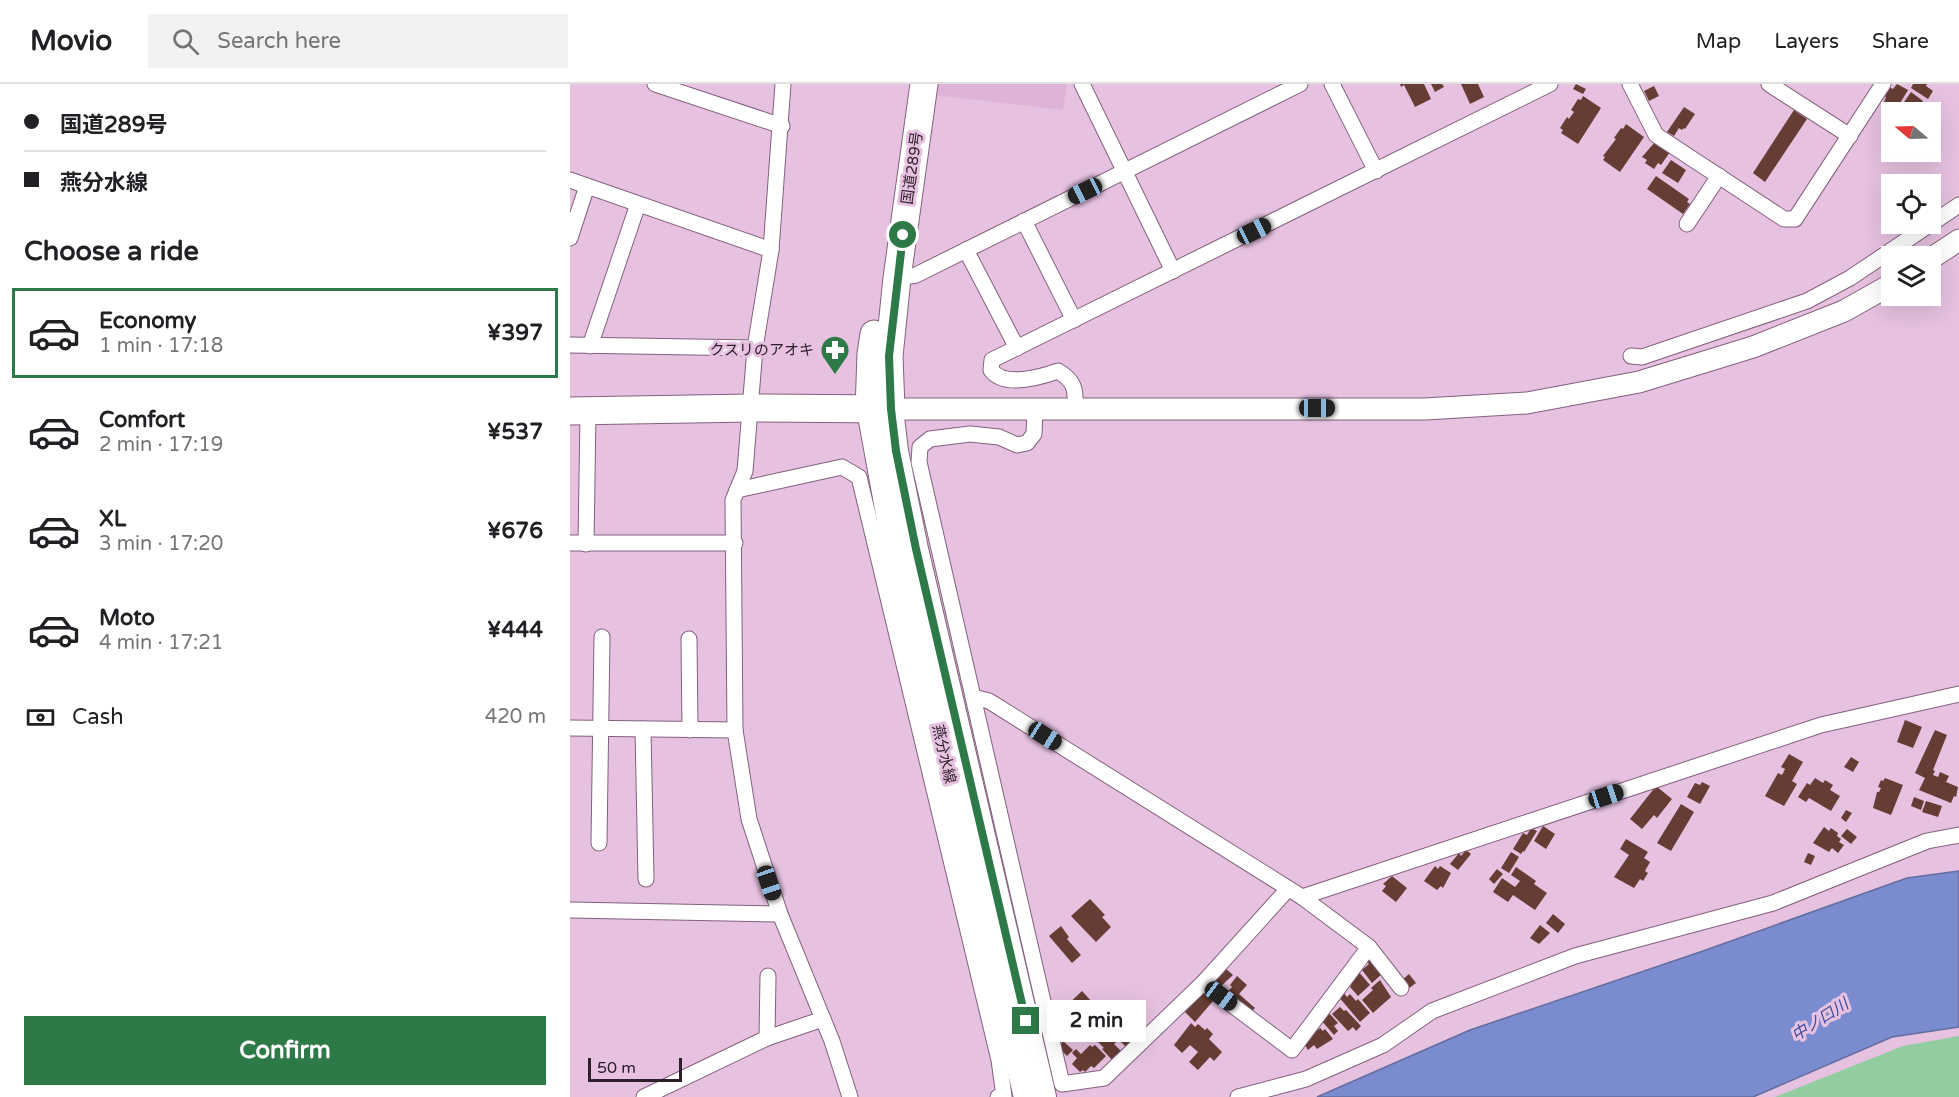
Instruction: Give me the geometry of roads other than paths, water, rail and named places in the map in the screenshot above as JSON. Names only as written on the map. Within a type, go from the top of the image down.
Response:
[{"type":"highway","name":"国道289号","points":[[880,410],[871,354],[909,84]]},
{"type":"highway","name":"国道289号","points":[[880,410],[924,84]]},
{"type":"highway","points":[[579,411],[751,408],[880,410]]},
{"type":"main road","name":"燕分水線","points":[[880,410],[896,558],[1026,1097]]},
{"type":"main road","name":"燕分水線","points":[[880,410],[896,451],[916,549],[1044,1097]]},
{"type":"street","points":[[655,84],[782,126]]},
{"type":"street","points":[[783,84],[782,126],[771,250],[755,348],[745,471],[734,500],[735,730],[749,819],[780,914],[823,1019],[850,1097]]},
{"type":"street","points":[[1082,84],[1173,270]]},
{"type":"street","points":[[897,278],[916,275],[1300,84]]},
{"type":"street","points":[[1332,84],[1376,171]]},
{"type":"street","points":[[1075,408],[1075,386],[1068,377],[1058,371],[1031,380],[1001,378],[991,370],[992,360],[1550,84]]},
{"type":"street","points":[[1630,84],[1656,135],[1784,219],[1795,219],[1883,84]]},
{"type":"street","points":[[1769,84],[1850,136]]},
{"type":"street","points":[[1687,224],[1719,176]]},
{"type":"street","points":[[570,180],[771,250]]},
{"type":"street","points":[[570,238],[587,186]]},
{"type":"street","points":[[590,346],[638,204]]},
{"type":"street","points":[[1631,357],[1642,357],[1807,301],[1850,278],[1959,205]]},
{"type":"street","points":[[1024,221],[1074,320]]},
{"type":"street","points":[[1941,252],[1959,240]]},
{"type":"street","points":[[966,250],[1017,348]]},
{"type":"street","points":[[880,410],[1425,409],[1527,403],[1640,382],[1753,347],[1844,311],[1881,290]]},
{"type":"street","points":[[570,345],[755,348]]},
{"type":"street","points":[[1035,409],[1034,434],[1027,442],[1017,445],[999,437],[970,434],[930,439],[920,447],[919,462],[1062,1084],[1104,1078],[1203,982],[1288,889]]},
{"type":"street","points":[[579,411],[586,544]]},
{"type":"street","points":[[737,490],[842,467],[859,477],[999,1060],[1004,1096],[998,1097]]},
{"type":"street","points":[[570,543],[735,543]]},
{"type":"street","points":[[599,843],[602,637]]},
{"type":"street","points":[[689,639],[690,730]]},
{"type":"street","points":[[1302,897],[1821,725],[1959,694]]},
{"type":"street","points":[[973,697],[989,701],[1302,897],[1370,947],[1401,988]]},
{"type":"street","points":[[570,728],[735,730]]},
{"type":"street","points":[[643,729],[646,879]]},
{"type":"street","points":[[1238,1097],[1306,1079],[1383,1045],[1432,1011],[1575,956],[1773,903],[1927,841],[1959,835]]},
{"type":"street","points":[[570,910],[780,914]]},
{"type":"street","points":[[1203,982],[1292,1050],[1370,947]]},
{"type":"street","points":[[767,1038],[768,976]]},
{"type":"street","points":[[644,1097],[767,1038],[823,1019]]},
{"type":"water","name":"中ノ口川","points":[[1959,871],[1959,1027],[1892,1037],[1753,1097],[1317,1097],[1470,1030],[1703,951],[1907,878]]},
{"type":"place","name":"クスリのアオキ","points":[[835,376]]}]
